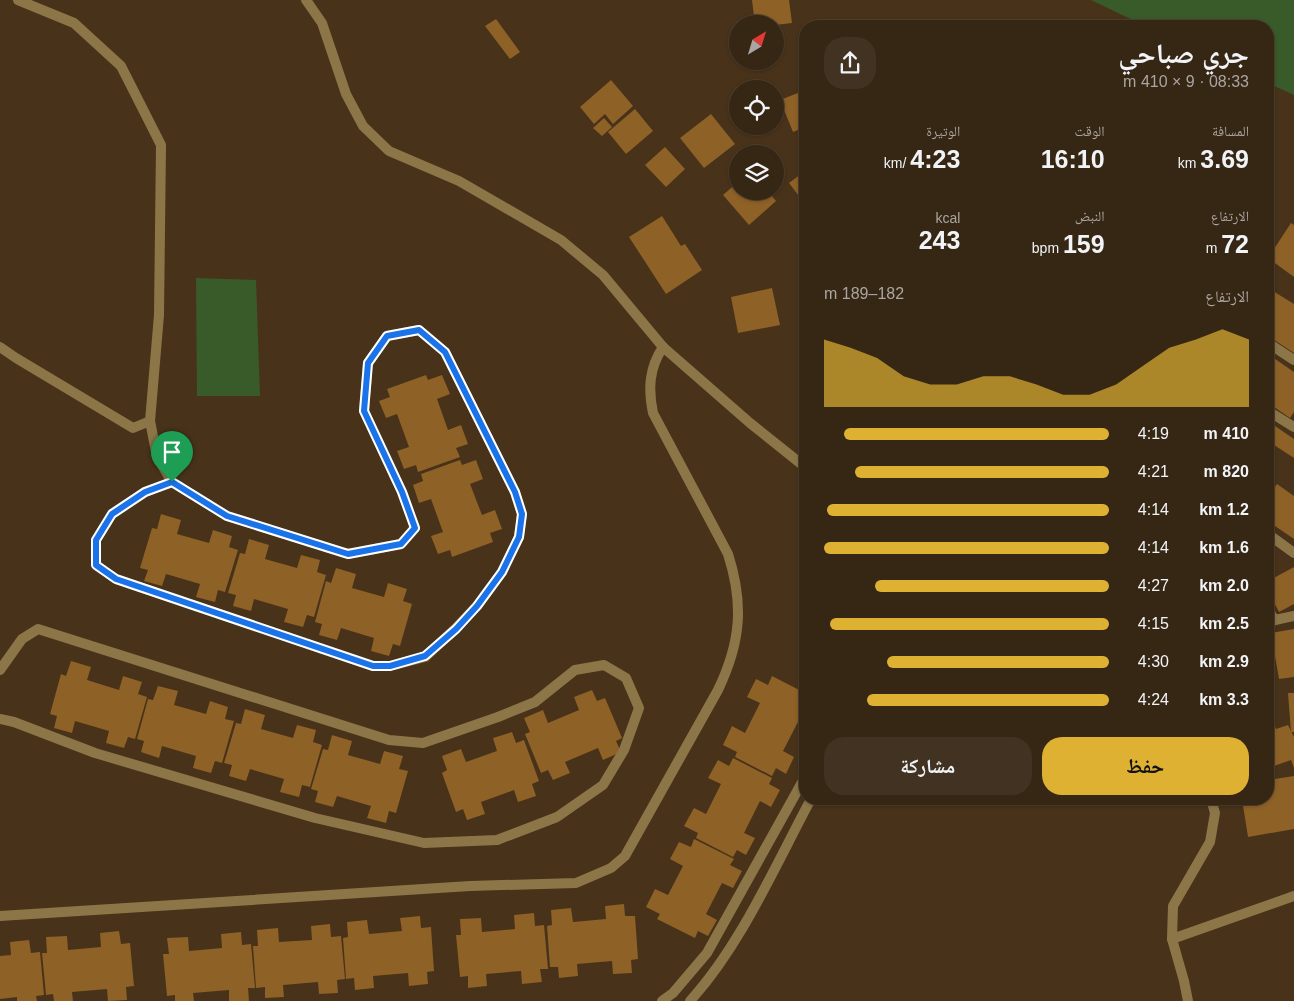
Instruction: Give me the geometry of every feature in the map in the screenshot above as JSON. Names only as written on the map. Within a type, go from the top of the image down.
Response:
[{"type":"street","points":[[18,0],[74,23],[121,66],[161,145],[159,315],[150,421],[157,457],[172,482],[227,516],[348,554],[401,544],[415,528],[402,492],[364,411],[365,392],[368,363],[387,336],[419,330],[445,352],[515,492],[522,514],[519,537],[502,572],[477,606],[456,629],[425,656],[390,666],[373,666],[116,579],[96,565],[96,540],[112,514],[145,492],[172,482]]},
{"type":"street","points":[[306,0],[322,23],[346,94],[363,126],[389,151],[459,181],[561,240],[603,276],[663,347],[750,423],[799,462]]},
{"type":"street","points":[[0,346],[16,358],[133,428],[150,421]]},
{"type":"street","points":[[0,916],[450,887],[576,882],[611,868],[625,856],[729,669],[739,623],[739,600],[735,576],[728,554],[653,413],[649,384],[654,362],[663,347]]},
{"type":"street","points":[[1274,347],[1294,360]]},
{"type":"street","points":[[1274,414],[1294,427]]},
{"type":"street","points":[[1274,538],[1294,553]]},
{"type":"street","points":[[1274,621],[1294,616]]},
{"type":"street","points":[[0,670],[22,639],[38,629],[388,740],[423,743],[535,702],[575,670],[604,665],[626,678],[639,708],[624,750],[603,785],[557,817],[498,840],[424,843],[315,818],[95,753],[14,722],[0,719]]},
{"type":"street","points":[[662,1001],[679,987],[707,953],[799,788]]},
{"type":"street","points":[[690,1001],[706,982],[744,926],[808,805]]},
{"type":"street","points":[[1188,1001],[1172,939],[1173,906],[1210,842],[1215,813],[1213,805]]},
{"type":"street","points":[[1172,939],[1294,896]]},
{"type":"green space","points":[[1091,0],[1294,0],[1294,95],[1274,86],[1274,20],[1133,20]]},
{"type":"green space","points":[[196,278],[256,280],[260,396],[197,396]]},
{"type":"building","points":[[752,0],[789,0],[792,23],[784,24],[784,15],[754,15]]},
{"type":"building","points":[[496,19],[520,52],[510,59],[485,26]]},
{"type":"building","points":[[611,80],[633,106],[613,124],[605,114],[594,124],[580,107]]},
{"type":"building","points":[[799,93],[799,130],[793,132],[784,110],[784,98]]},
{"type":"building","points":[[635,109],[653,131],[626,154],[608,132]]},
{"type":"building","points":[[711,114],[735,144],[729,145],[729,149],[704,168],[680,138]]},
{"type":"building","points":[[604,118],[612,127],[602,136],[593,128]]},
{"type":"building","points":[[665,147],[685,169],[666,187],[645,165]]},
{"type":"building","points":[[799,176],[799,196],[789,183]]},
{"type":"building","points":[[729,190],[729,200],[776,201],[749,225],[723,195]]},
{"type":"building","points":[[662,216],[681,246],[685,244],[702,270],[666,294],[629,237]]},
{"type":"building","points":[[1291,223],[1294,225],[1294,277],[1274,262],[1274,249]]},
{"type":"building","points":[[772,288],[780,325],[738,333],[731,297]]},
{"type":"building","points":[[1274,292],[1294,304],[1294,353],[1274,340]]},
{"type":"building","points":[[1274,358],[1294,372],[1294,412],[1290,418],[1274,407]]},
{"type":"building","points":[[426,375],[428,380],[442,375],[450,394],[437,399],[448,430],[461,425],[468,444],[456,448],[460,457],[418,472],[416,465],[404,469],[397,451],[409,447],[397,414],[386,418],[379,401],[390,397],[387,389]]},
{"type":"building","points":[[1274,425],[1294,439],[1294,458],[1274,445]]},
{"type":"building","points":[[460,460],[462,465],[476,460],[483,479],[470,484],[482,515],[495,510],[502,529],[490,533],[493,542],[452,557],[450,550],[438,554],[431,536],[443,532],[431,499],[419,503],[413,485],[423,481],[421,474]]},
{"type":"building","points":[[1277,484],[1294,496],[1294,539],[1274,525],[1274,488]]},
{"type":"building","points":[[161,514],[181,520],[177,534],[209,543],[213,530],[232,536],[229,547],[238,550],[225,592],[218,590],[215,602],[196,597],[200,584],[166,574],[162,586],[144,581],[148,570],[140,568],[152,528],[157,529]]},
{"type":"building","points":[[249,539],[269,545],[265,559],[297,568],[301,555],[320,560],[317,572],[326,575],[314,617],[307,615],[303,627],[284,622],[288,609],[254,599],[251,611],[233,606],[236,595],[228,593],[240,553],[245,554]]},
{"type":"building","points":[[1294,567],[1294,604],[1279,612],[1274,602],[1274,578]]},
{"type":"building","points":[[336,568],[356,574],[352,588],[384,597],[388,583],[407,589],[403,601],[412,604],[400,646],[393,644],[389,656],[371,651],[374,638],[341,628],[337,640],[319,635],[322,624],[315,622],[326,581],[331,583]]},
{"type":"building","points":[[1294,629],[1294,677],[1279,679],[1274,650],[1274,632]]},
{"type":"building","points":[[71,661],[91,667],[87,680],[119,690],[123,676],[142,682],[138,694],[147,697],[135,739],[128,737],[124,748],[106,743],[109,731],[75,721],[72,733],[54,728],[57,716],[50,714],[61,674],[66,676]]},
{"type":"building","points":[[772,676],[799,690],[799,720],[783,751],[794,757],[786,774],[776,768],[772,776],[735,757],[737,752],[723,745],[732,726],[745,733],[760,703],[747,697],[756,679],[768,685]]},
{"type":"building","points":[[158,686],[178,691],[174,705],[206,714],[210,701],[228,707],[225,719],[234,721],[222,763],[215,761],[211,773],[193,768],[196,756],[162,746],[159,758],[141,752],[144,741],[137,739],[148,699],[153,700]]},
{"type":"building","points":[[592,690],[597,701],[605,698],[622,738],[616,741],[621,752],[603,760],[598,748],[565,762],[570,773],[553,780],[548,770],[541,773],[525,734],[530,732],[524,718],[543,710],[548,723],[579,710],[574,697]]},
{"type":"building","points":[[1288,693],[1294,693],[1294,732],[1291,732]]},
{"type":"building","points":[[245,709],[265,715],[261,729],[293,738],[297,725],[316,730],[313,742],[322,745],[310,787],[302,785],[299,797],[280,792],[284,779],[250,769],[246,781],[229,776],[232,765],[224,763],[236,723],[241,724]]},
{"type":"building","points":[[1274,724],[1276,729],[1288,725],[1294,737],[1294,768],[1291,760],[1274,766]]},
{"type":"building","points":[[512,732],[516,743],[524,740],[539,781],[532,784],[536,796],[518,802],[514,790],[481,802],[485,814],[467,820],[463,809],[456,812],[442,773],[447,770],[442,756],[461,749],[466,762],[497,751],[493,738]]},
{"type":"building","points":[[332,735],[352,741],[348,755],[380,764],[384,751],[403,756],[399,769],[408,771],[396,813],[389,811],[386,823],[367,818],[371,806],[337,796],[333,807],[315,802],[318,791],[311,789],[323,749],[328,750]]},
{"type":"building","points":[[733,758],[772,778],[769,784],[780,790],[771,807],[760,801],[744,833],[755,838],[746,855],[737,850],[733,857],[696,838],[698,833],[684,826],[694,808],[706,814],[721,784],[708,778],[718,760],[729,766]]},
{"type":"building","points":[[1294,776],[1294,829],[1248,837],[1243,805],[1274,805],[1274,779]]},
{"type":"building","points":[[694,839],[734,859],[730,865],[742,871],[733,888],[722,883],[706,914],[717,920],[708,936],[698,931],[695,938],[657,919],[660,914],[646,907],[655,889],[668,895],[683,866],[670,859],[679,842],[691,847]]},
{"type":"building","points":[[624,904],[625,916],[635,916],[638,959],[631,960],[632,973],[613,974],[612,961],[577,964],[578,976],[559,978],[558,967],[550,967],[547,926],[552,925],[551,910],[571,908],[573,922],[606,919],[605,906]]},
{"type":"building","points":[[534,913],[535,926],[544,925],[548,969],[540,969],[542,982],[522,984],[521,971],[486,974],[487,986],[468,988],[468,976],[460,977],[456,935],[461,935],[460,919],[481,918],[482,932],[515,929],[514,915]]},
{"type":"building","points":[[420,916],[421,928],[431,927],[434,971],[427,972],[428,984],[409,986],[408,973],[373,976],[374,988],[355,990],[354,978],[346,979],[343,938],[348,937],[347,922],[367,920],[369,934],[402,931],[400,918]]},
{"type":"building","points":[[330,924],[331,937],[341,936],[345,979],[337,980],[338,993],[319,994],[318,982],[283,985],[284,997],[265,998],[265,987],[256,988],[253,946],[258,946],[257,930],[278,928],[279,942],[312,940],[311,926]]},
{"type":"building","points":[[119,931],[121,944],[130,943],[134,986],[126,987],[127,1000],[108,1001],[107,989],[72,992],[73,1001],[54,1001],[53,994],[46,995],[42,953],[47,953],[46,937],[67,936],[68,950],[101,947],[100,933]]},
{"type":"building","points":[[241,932],[242,945],[251,944],[255,988],[248,988],[249,1001],[229,1001],[229,990],[193,993],[194,1001],[175,1001],[175,995],[167,996],[163,954],[169,954],[167,938],[188,937],[189,951],[222,948],[221,934]]},
{"type":"building","points":[[29,940],[31,953],[40,952],[44,995],[36,996],[37,1001],[17,1001],[17,997],[0,999],[0,956],[11,955],[10,942]]},
{"type":"route","points":[[419,330],[445,352],[515,492],[522,514],[519,537],[502,572],[477,606],[456,629],[425,656],[390,666],[373,666],[116,579],[96,565],[96,540],[112,514],[145,492],[172,482],[227,516],[348,554],[401,544],[415,528],[402,492],[364,411],[368,363],[387,336],[419,330]]}]
